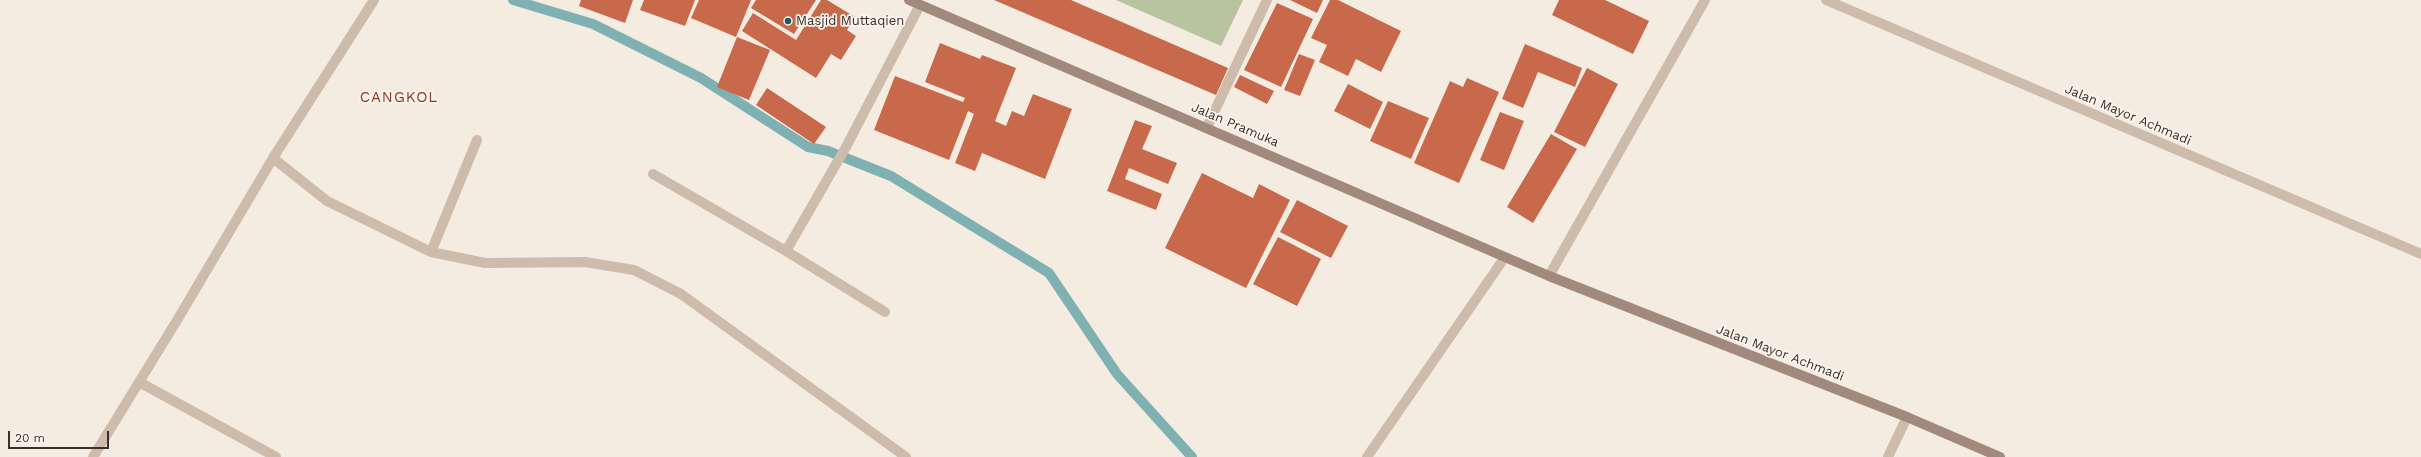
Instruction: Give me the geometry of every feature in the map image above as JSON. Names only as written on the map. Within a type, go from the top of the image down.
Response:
[{"type":"main road","name":"Jalan Pramuka","points":[[909,0],[1207,127],[1549,276]]},
{"type":"main road","name":"Jalan Mayor Achmadi","points":[[1549,276],[1907,417],[2000,457]]},
{"type":"street","points":[[93,457],[273,158],[374,0]]},
{"type":"street","points":[[1207,127],[1267,0]]},
{"type":"street","points":[[1549,276],[1705,0]]},
{"type":"street","name":"Jalan Mayor Achmadi","points":[[1826,0],[2421,254]]},
{"type":"street","points":[[786,251],[846,147],[920,5]]},
{"type":"street","points":[[431,252],[477,140]]},
{"type":"street","points":[[273,158],[327,201],[431,252],[485,263],[585,262],[634,270],[681,294],[906,457]]},
{"type":"street","points":[[653,174],[786,251],[885,312]]},
{"type":"street","points":[[1367,457],[1505,257]]},
{"type":"street","points":[[139,382],[276,457]]},
{"type":"street","points":[[1888,457],[1907,417]]},
{"type":"green space","points":[[1116,0],[1243,0],[1221,46]]},
{"type":"building","points":[[581,0],[633,0],[625,23],[579,6]]},
{"type":"building","points":[[644,0],[695,0],[685,26],[640,10]]},
{"type":"building","points":[[699,0],[751,0],[736,37],[691,18]]},
{"type":"building","name":"Masjid Muttaqien","points":[[756,0],[816,0],[794,34],[751,8]]},
{"type":"building","points":[[821,0],[827,0],[855,17],[847,30],[856,36],[841,60],[831,54],[816,78],[742,31],[753,13],[796,40]]},
{"type":"building","points":[[994,0],[1071,0],[1228,68],[1216,95]]},
{"type":"building","points":[[1290,0],[1323,0],[1317,13]]},
{"type":"building","points":[[1330,0],[1338,0],[1401,31],[1381,72],[1356,59],[1348,76],[1319,62],[1327,45],[1311,38]]},
{"type":"building","points":[[1559,0],[1605,0],[1649,21],[1633,54],[1552,15]]},
{"type":"building","points":[[1277,3],[1313,19],[1281,87],[1244,70]]},
{"type":"building","points":[[737,37],[770,50],[749,100],[717,87]]},
{"type":"building","points":[[940,43],[980,59],[982,55],[1016,68],[995,121],[1006,126],[1012,111],[1024,116],[1033,94],[1072,109],[1045,179],[982,153],[975,171],[955,163],[974,114],[968,111],[949,160],[874,130],[895,76],[963,102],[965,98],[925,82]]},
{"type":"building","points":[[1525,44],[1582,68],[1575,87],[1538,72],[1523,108],[1502,99]]},
{"type":"building","points":[[1299,54],[1315,60],[1300,96],[1284,90]]},
{"type":"building","points":[[1587,68],[1618,84],[1585,147],[1554,132]]},
{"type":"building","points":[[1240,75],[1274,91],[1267,104],[1234,87]]},
{"type":"building","points":[[1467,78],[1499,92],[1459,183],[1414,163],[1450,81],[1463,87]]},
{"type":"building","points":[[1348,84],[1383,102],[1370,129],[1334,111]]},
{"type":"building","points":[[767,88],[826,127],[814,144],[756,105]]},
{"type":"building","points":[[1388,101],[1429,118],[1411,159],[1370,141]]},
{"type":"building","points":[[1500,112],[1524,121],[1504,170],[1480,160]]},
{"type":"building","points":[[1135,120],[1152,126],[1142,149],[1177,163],[1168,184],[1129,168],[1125,179],[1162,194],[1156,210],[1107,191]]},
{"type":"building","points":[[1551,134],[1577,149],[1533,223],[1507,207]]},
{"type":"building","points":[[1202,173],[1253,198],[1259,184],[1290,200],[1246,288],[1165,248]]},
{"type":"building","points":[[1297,200],[1348,226],[1331,258],[1280,232]]},
{"type":"building","points":[[1278,237],[1321,259],[1297,306],[1253,284]]},
{"type":"waterway","points":[[513,0],[593,24],[701,78],[808,147],[828,151],[891,176],[1049,273],[1117,374],[1192,457]]},
{"type":"place","name":"Masjid Muttaqien","points":[[788,21]]},
{"type":"district","name":"CANGKOL","points":[[399,98]]}]
